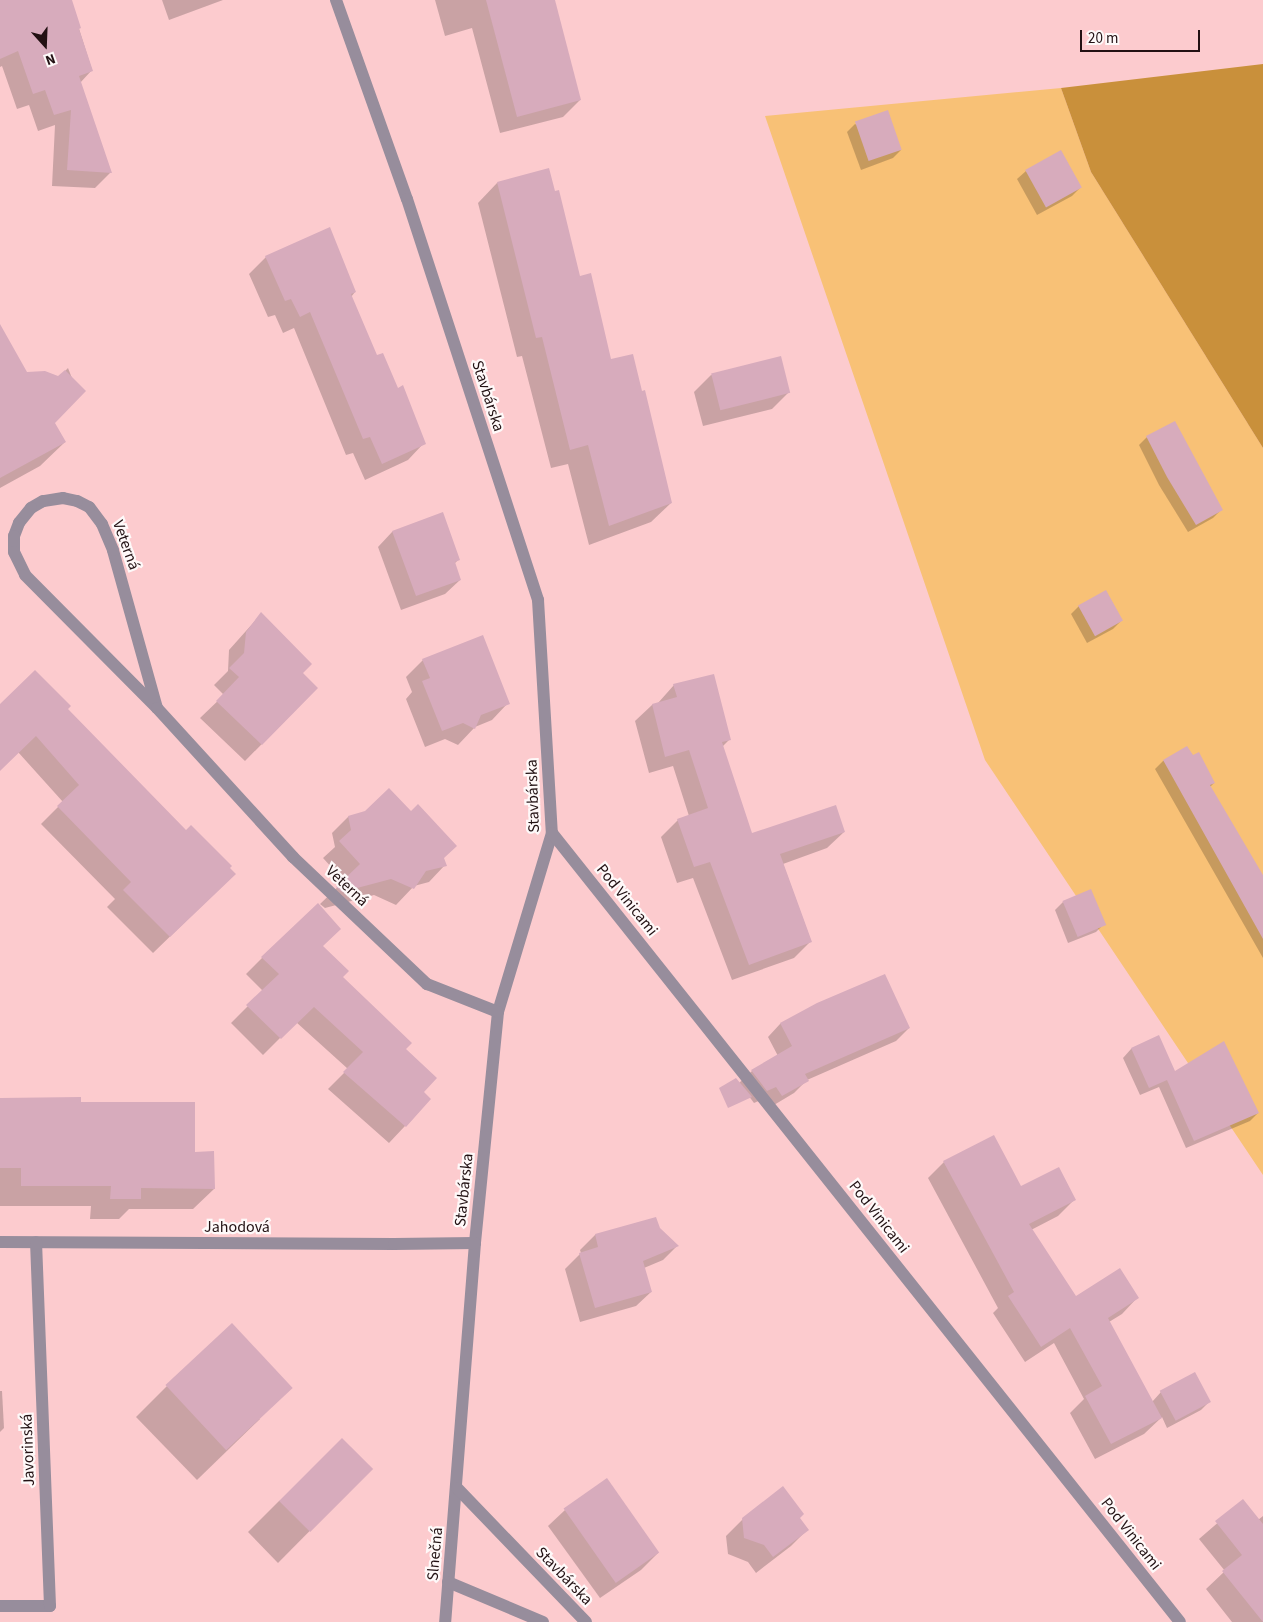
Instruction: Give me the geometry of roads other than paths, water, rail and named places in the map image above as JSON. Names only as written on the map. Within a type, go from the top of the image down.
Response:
[{"type":"street","name":"Stavbárska","points":[[336,0],[410,208],[538,600],[552,833],[498,1012],[475,1243],[457,1488],[586,1622]]},
{"type":"street","name":"Veterná","points":[[157,708],[113,550],[102,524],[89,507],[77,501],[63,498],[43,501],[31,508],[19,523],[14,536],[14,552],[25,575],[157,708],[292,857],[427,984],[498,1012]]},
{"type":"street","name":"Pod Vinicami","points":[[552,833],[1180,1622]]},
{"type":"street","name":"Jahodová","points":[[0,1242],[475,1243]]},
{"type":"street","name":"Javorinská","points":[[0,1606],[50,1606],[36,1242]]},
{"type":"street","name":"Slnečná","points":[[445,1622],[457,1488]]},
{"type":"street","points":[[448,1582],[543,1622]]}]
